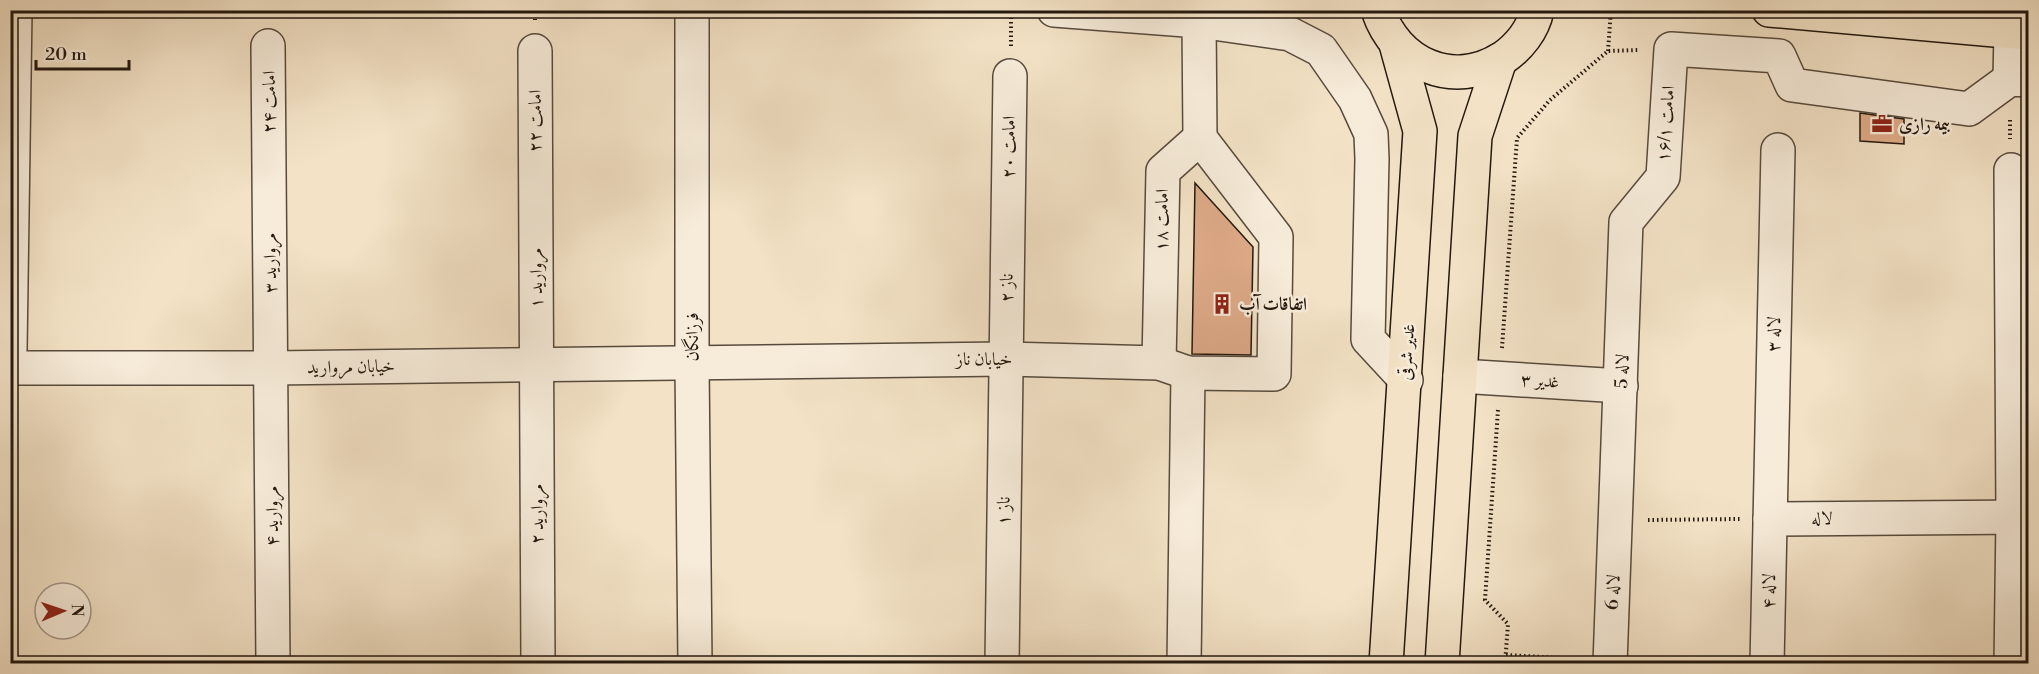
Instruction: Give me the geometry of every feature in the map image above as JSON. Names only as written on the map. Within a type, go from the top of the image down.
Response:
[{"type":"main road","points":[[1377,10],[1383,26],[1395,44],[1412,59],[1432,68],[1453,72],[1474,71],[1500,60],[1513,51],[1527,34],[1537,10]]},
{"type":"main road","points":[[1770,10],[1856,14],[2020,32]]},
{"type":"main road","name":"غدیر شرقی","points":[[1386,663],[1406,380],[1420,131],[1395,44]]},
{"type":"main road","points":[[1442,663],[1475,136],[1500,60]]},
{"type":"street","points":[[10,350],[15,10]]},
{"type":"street","name":"فرزانگان","points":[[692,10],[692,364],[696,663]]},
{"type":"street","points":[[1054,10],[1199,21],[1240,18],[1290,34],[1321,50],[1355,99],[1371,134],[1368,339],[1406,380]]},
{"type":"street","points":[[1199,21],[1200,138]]},
{"type":"street","points":[[1671,49],[1779,56],[1792,85],[1969,109],[2019,79],[2020,32]]},
{"type":"street","name":"امامت ۲۴","points":[[268,46],[269,159]]},
{"type":"street","name":"امامت ۱۶/۱","points":[[1626,222],[1663,177],[1671,49]]},
{"type":"street","name":"امامت ۲۲","points":[[535,51],[536,192]]},
{"type":"street","name":"امامت ۲۰","points":[[1008,218],[1010,76]]},
{"type":"street","name":"خیابان ناز","points":[[692,364],[1005,359],[1274,374],[1276,237],[1200,138]]},
{"type":"street","name":"امامت ۱۸","points":[[1184,663],[1174,368],[1163,171],[1200,138]]},
{"type":"street","name":"لاله ۳","points":[[1770,519],[1778,150]]},
{"type":"street","name":"مروارید ۳","points":[[269,159],[271,368]]},
{"type":"street","points":[[2010,170],[2021,517],[2011,663]]},
{"type":"street","name":"مروارید ۱","points":[[536,192],[537,364]]},
{"type":"street","name":"ناز ۲","points":[[1005,359],[1008,218]]},
{"type":"street","name":"لاله 5","points":[[1616,520],[1626,222]]},
{"type":"street","name":"ناز ۱","points":[[1002,663],[1005,359]]},
{"type":"street","name":"مروارید ۲","points":[[537,364],[538,663]]},
{"type":"street","name":"خیابان مروارید","points":[[10,368],[692,364]]},
{"type":"street","name":"مروارید ۴","points":[[271,368],[273,663]]},
{"type":"street","name":"غدیر ۳","points":[[1460,376],[1621,386]]},
{"type":"street","name":"لاله","points":[[1770,519],[2021,517]]},
{"type":"street","name":"لاله ۴","points":[[1767,663],[1770,519]]},
{"type":"street","name":"لاله 6","points":[[1610,662],[1616,520]]},
{"type":"path","points":[[1608,51],[1611,10]]},
{"type":"path","points":[[1505,663],[1508,624],[1485,600],[1517,138],[1550,100],[1608,51],[1671,49]]},
{"type":"path","points":[[2010,170],[2019,79]]},
{"type":"path","points":[[1616,520],[1770,519]]},
{"type":"path","points":[[1506,655],[1610,662]]},
{"type":"building","name":"بیمه رازی","points":[[1860,113],[1904,119],[1904,144],[1860,141]]},
{"type":"building","name":"اتفاقات آب","points":[[1195,183],[1253,247],[1251,355],[1192,354]]},
{"type":"place","name":"بیمه رازی","points":[[1882,124]]},
{"type":"place","name":"اتفاقات آب","points":[[1222,304]]}]
